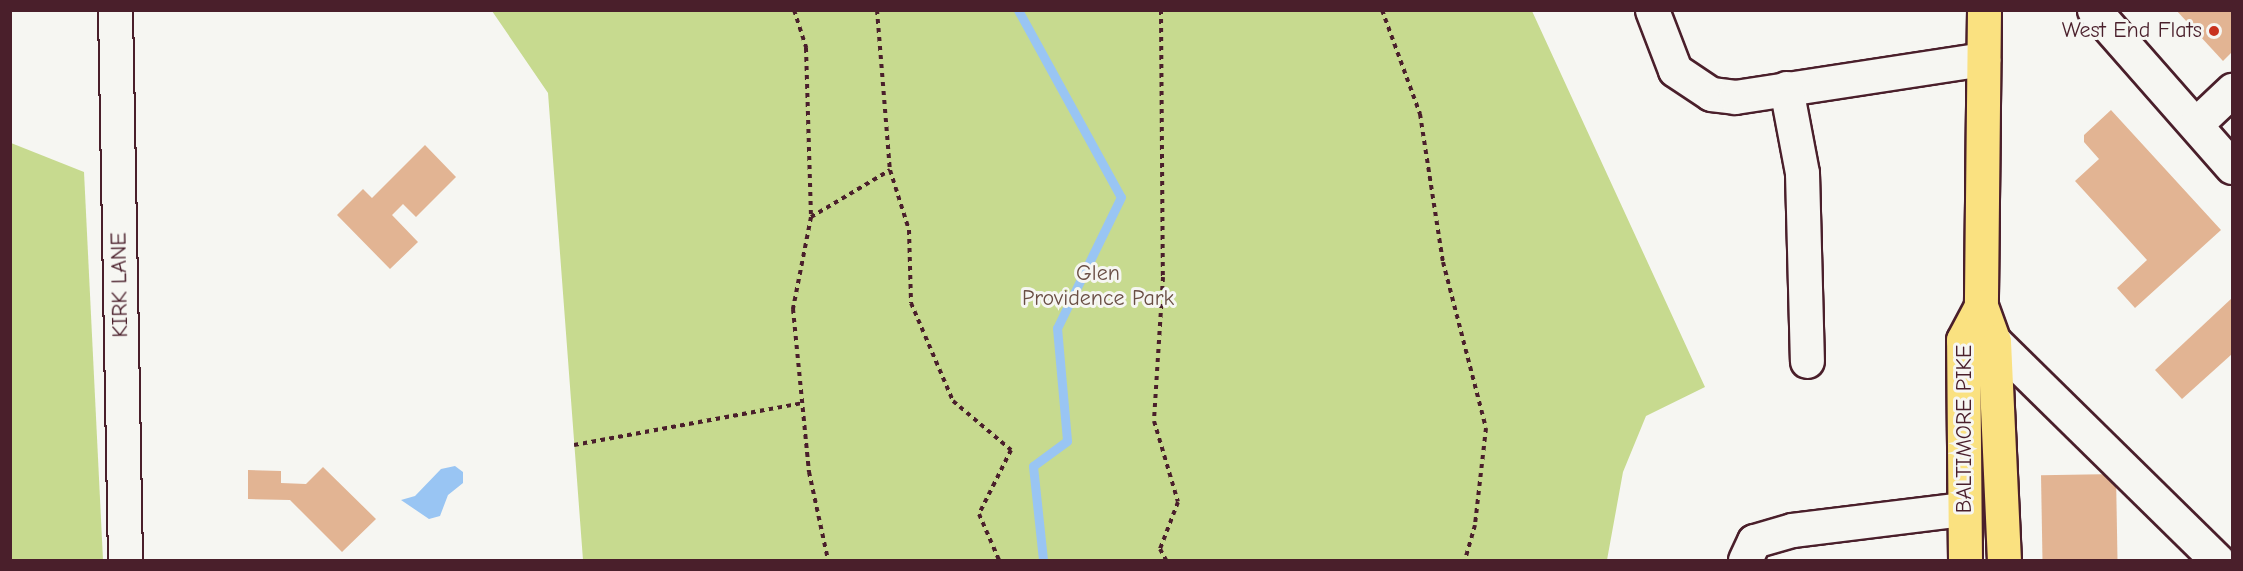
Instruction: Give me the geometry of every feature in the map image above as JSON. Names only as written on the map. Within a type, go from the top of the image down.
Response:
[{"type":"main road","points":[[1980,306],[1984,10]]},
{"type":"main road","name":"BALTIMORE PIKE","points":[[1980,306],[1994,341],[2004,561]]},
{"type":"main road","name":"BALTIMORE PIKE","points":[[1965,561],[1963,340],[1980,306]]},
{"type":"street","name":"KIRK LANE","points":[[115,10],[125,561]]},
{"type":"street","points":[[1652,10],[1675,70],[1692,85],[1735,97],[1983,60]]},
{"type":"street","points":[[2094,10],[2232,167]]},
{"type":"street","points":[[1786,88],[1796,123],[1804,196],[1807,361]]},
{"type":"street","points":[[2196,124],[2232,90]]},
{"type":"street","points":[[1994,341],[2217,561]]},
{"type":"street","points":[[1745,561],[1754,541],[1792,530],[1964,509]]},
{"type":"path","points":[[794,10],[807,48],[811,217],[793,309],[802,403],[828,561]]},
{"type":"path","points":[[877,10],[890,170],[909,230],[911,303],[953,401],[1011,450],[979,514],[999,561]]},
{"type":"path","points":[[1161,10],[1163,277],[1154,421],[1178,502],[1160,549],[1166,561]]},
{"type":"path","points":[[1382,10],[1420,114],[1443,262],[1486,428],[1475,525],[1465,561]]},
{"type":"path","points":[[811,217],[890,170]]},
{"type":"path","points":[[574,445],[802,403]]},
{"type":"green space","name":"Glen Providence Park","points":[[492,11],[1532,11],[1705,387],[1646,416],[1623,472],[1607,560],[583,560],[548,93]]},
{"type":"green space","points":[[11,143],[84,172],[103,560],[11,560]]},
{"type":"water","points":[[455,466],[463,472],[463,483],[448,495],[440,516],[429,519],[401,500],[415,496],[441,469]]},
{"type":"building","name":"West End Flats","points":[[2176,10],[2232,10],[2232,52],[2223,61]]},
{"type":"building","points":[[2111,110],[2221,230],[2135,308],[2117,288],[2147,260],[2075,181],[2099,159],[2084,142],[2084,135]]},
{"type":"building","points":[[425,145],[456,177],[416,217],[403,204],[392,215],[418,242],[390,269],[337,215],[363,189],[372,198]]},
{"type":"building","points":[[2232,298],[2232,354],[2182,399],[2155,370]]},
{"type":"building","points":[[323,467],[376,519],[342,552],[290,500],[248,499],[248,470],[281,471],[281,483],[306,484]]},
{"type":"building","points":[[2116,474],[2118,560],[2042,560],[2041,475]]},
{"type":"waterway","points":[[1018,10],[1121,197],[1057,328],[1067,441],[1033,466],[1043,560]]},
{"type":"place","name":"West End Flats","points":[[2214,31]]}]
